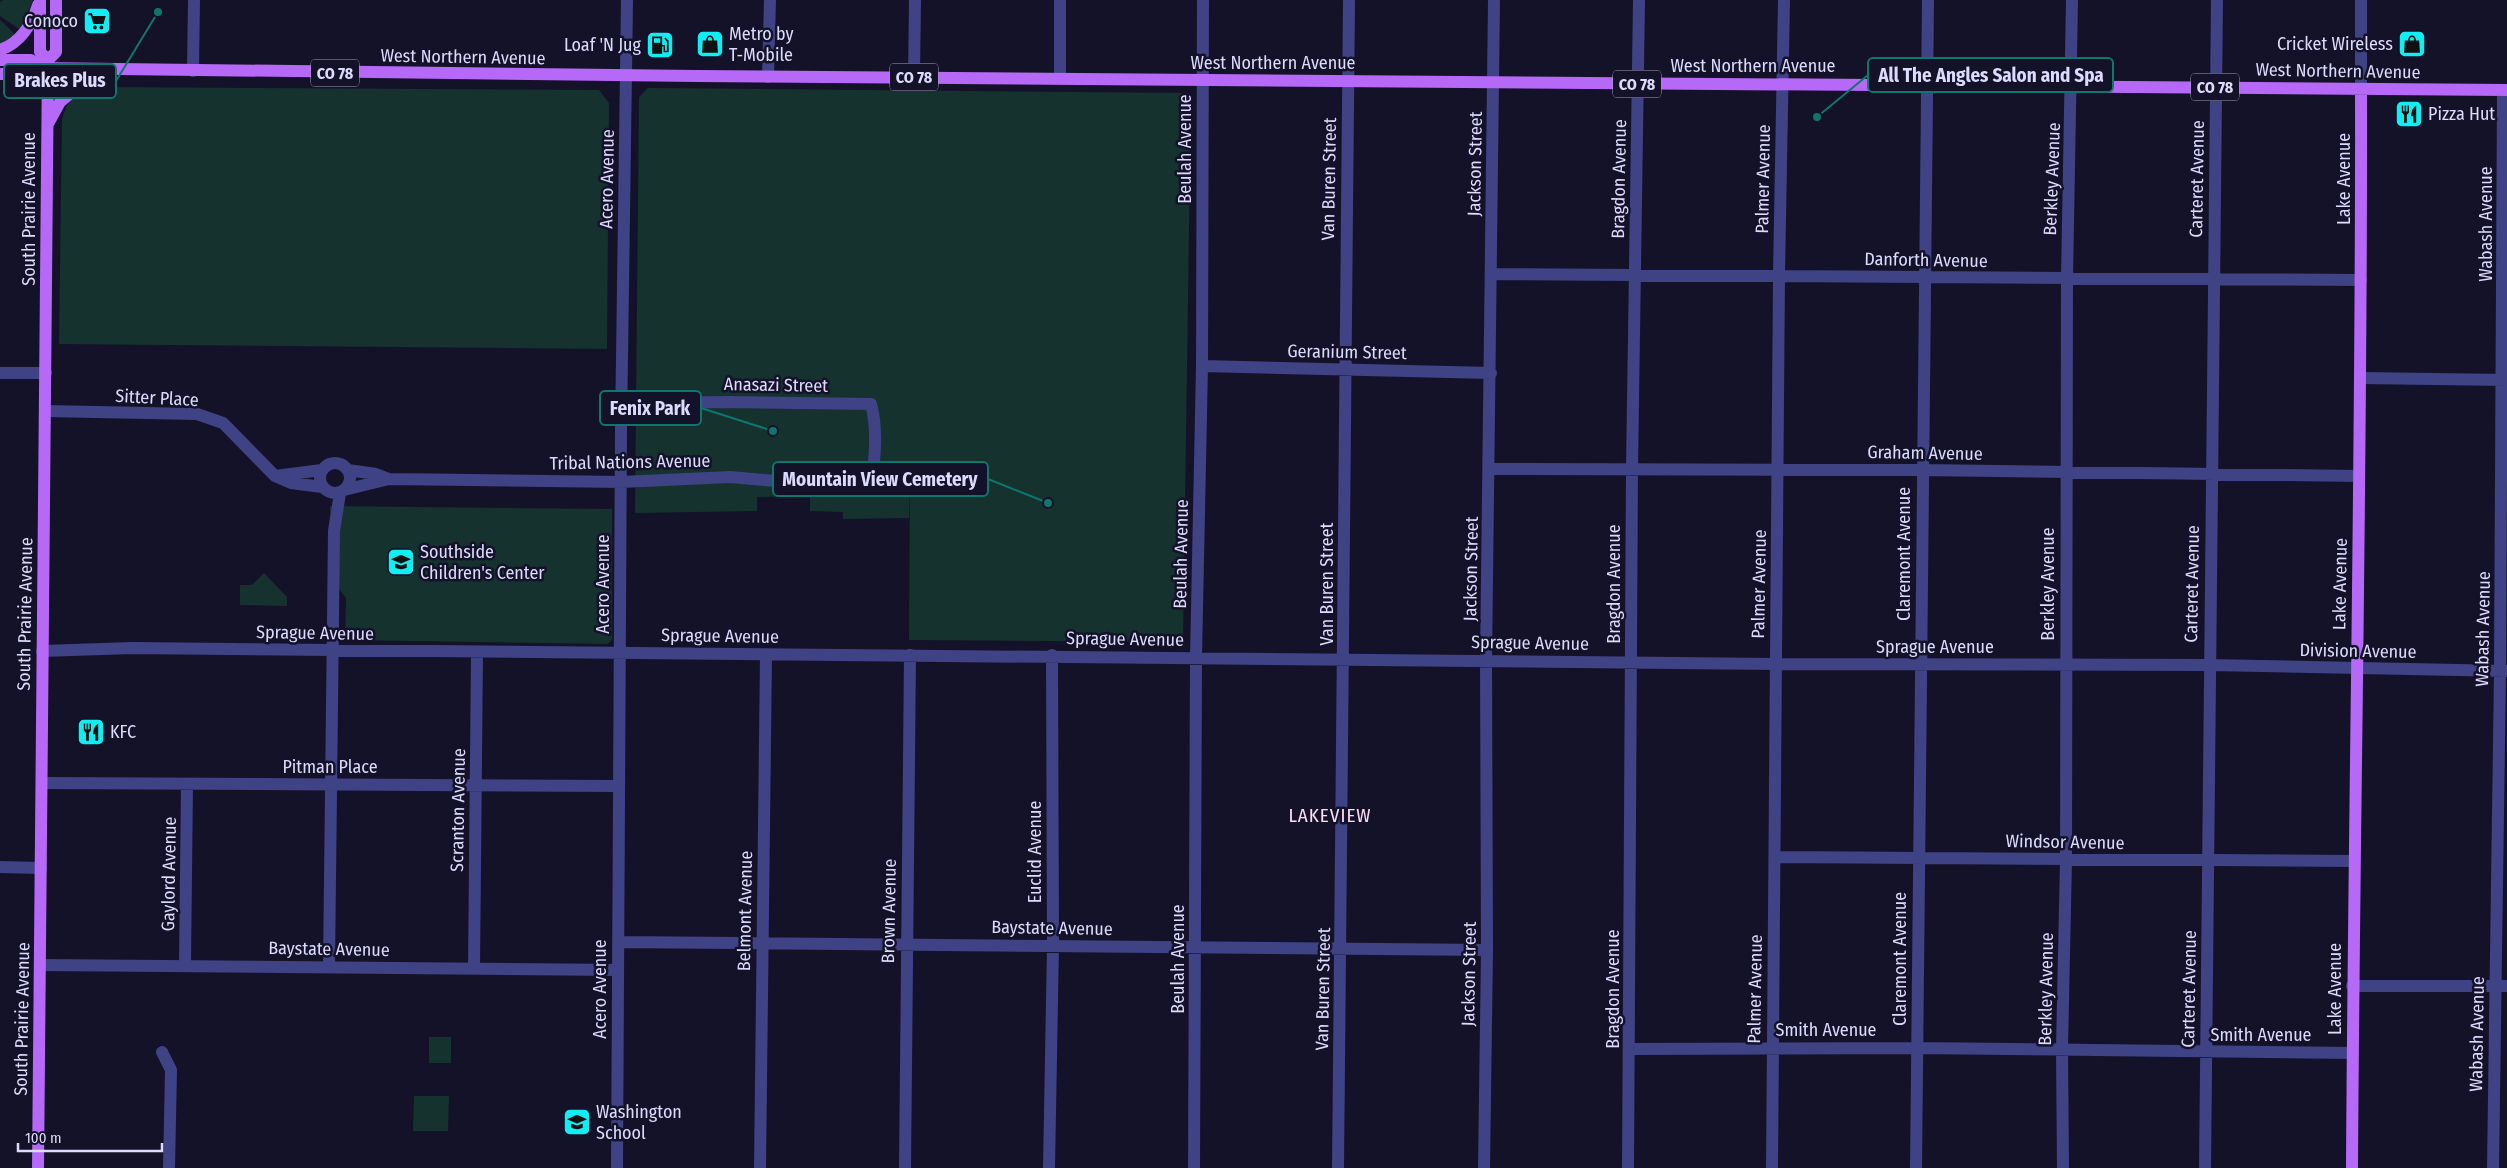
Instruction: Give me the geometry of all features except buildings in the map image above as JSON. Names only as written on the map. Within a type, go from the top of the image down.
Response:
[{"type":"main road","points":[[0,50],[20,37],[28,28],[40,0]]},
{"type":"main road","name":"South Prairie Avenue","points":[[38,1168],[47,126],[45,66],[40,52],[40,0]]},
{"type":"main road","name":"South Prairie Avenue","points":[[45,66],[56,52],[56,0]]},
{"type":"main road","name":"West Northern Avenue","points":[[0,60],[31,60],[45,66],[98,70],[193,72],[2505,90]]},
{"type":"main road","name":"West Northern Avenue","points":[[0,74],[30,74],[45,66]]},
{"type":"main road","points":[[47,126],[60,102],[74,88],[98,70]]},
{"type":"main road","name":"Lake Avenue","points":[[2352,1168],[2352,986],[2361,378],[2361,89]]},
{"type":"street","points":[[193,72],[194,0]]},
{"type":"street","name":"Acero Avenue","points":[[617,1168],[621,404],[627,0]]},
{"type":"street","points":[[768,77],[770,0]]},
{"type":"street","points":[[914,77],[915,0]]},
{"type":"street","points":[[1060,0],[1060,78]]},
{"type":"street","name":"Beulah Avenue","points":[[1194,1168],[1196,657],[1202,366],[1202,80],[1204,0]]},
{"type":"street","name":"Van Buren Street","points":[[1338,1168],[1344,659],[1344,369],[1349,0]]},
{"type":"street","name":"Jackson Street","points":[[1484,1168],[1487,950],[1486,660],[1490,469],[1494,0]]},
{"type":"street","name":"Bragdon Avenue","points":[[1628,1168],[1632,470],[1639,0]]},
{"type":"street","name":"Palmer Avenue","points":[[1772,1168],[1779,274],[1784,0]]},
{"type":"street","name":"Claremont Avenue","points":[[1916,1168],[1928,0]]},
{"type":"street","name":"Berkley Avenue","points":[[2062,1168],[2062,1049],[2066,860],[2067,279],[2072,86],[2072,0]]},
{"type":"street","name":"Carteret Avenue","points":[[2205,1168],[2216,0]]},
{"type":"street","name":"Lake Avenue","points":[[2361,0],[2361,89]]},
{"type":"street","name":"Wabash Avenue","points":[[2493,1168],[2501,986],[2504,671],[2505,90]]},
{"type":"street","name":"Danforth Avenue","points":[[1491,274],[1779,274],[1925,278],[2361,280]]},
{"type":"street","name":"Geranium Street","points":[[1202,366],[1491,373]]},
{"type":"street","points":[[0,373],[46,373]]},
{"type":"street","points":[[2361,378],[2505,380]]},
{"type":"street","name":"Anasazi Street","points":[[621,404],[731,402],[871,404],[874,458],[871,480]]},
{"type":"street","name":"Sitter Place","points":[[45,411],[197,414],[222,423],[275,476]]},
{"type":"street","points":[[275,476],[322,470],[335,463],[348,470],[376,474],[389,479]]},
{"type":"street","name":"Graham Avenue","points":[[1490,469],[1922,470],[2359,476]]},
{"type":"street","points":[[322,470],[319,478],[324,489],[334,531]]},
{"type":"street","points":[[329,966],[334,531],[342,492],[349,483],[348,470]]},
{"type":"street","points":[[275,476],[291,483],[324,489],[335,494],[389,479]]},
{"type":"street","name":"Tribal Nations Avenue","points":[[389,479],[621,482],[730,477],[775,481],[853,478],[871,480]]},
{"type":"street","name":"Sprague Avenue","points":[[42,651],[132,648],[1052,655],[1776,664],[2209,665]]},
{"type":"street","name":"Scranton Avenue","points":[[474,969],[477,652]]},
{"type":"street","name":"Belmont Avenue","points":[[760,1168],[766,654]]},
{"type":"street","name":"Brown Avenue","points":[[905,1168],[910,655]]},
{"type":"street","name":"Euclid Avenue","points":[[1050,1168],[1053,945],[1052,655]]},
{"type":"street","name":"Division Avenue","points":[[2209,665],[2504,671]]},
{"type":"street","name":"Pitman Place","points":[[42,783],[619,786]]},
{"type":"street","name":"Gaylord Avenue","points":[[185,964],[187,784]]},
{"type":"street","name":"Windsor Avenue","points":[[1775,857],[1918,856],[2066,860],[2354,861]]},
{"type":"street","points":[[0,867],[41,868]]},
{"type":"street","name":"Baystate Avenue","points":[[618,942],[1487,950]]},
{"type":"street","name":"Baystate Avenue","points":[[40,965],[185,964],[617,970]]},
{"type":"street","points":[[2352,986],[2501,986]]},
{"type":"street","name":"Smith Avenue","points":[[1630,1049],[1917,1048],[2062,1049],[2205,1053],[2353,1052]]},
{"type":"street","points":[[162,1052],[171,1070],[169,1168]]},
{"type":"green space","points":[[3,0],[33,0],[19,29],[0,16],[0,2]]},
{"type":"green space","points":[[0,20],[15,34],[0,45]]},
{"type":"green space","points":[[93,87],[599,90],[609,103],[607,349],[59,344],[62,120],[66,107],[72,99]]},
{"type":"green space","points":[[648,88],[1191,93],[1183,642],[909,640],[910,463],[909,518],[843,519],[843,512],[810,511],[810,496],[757,497],[757,511],[635,513],[639,97]]},
{"type":"green space","points":[[330,506],[612,509],[612,639],[608,644],[345,640],[346,598],[331,578]]},
{"type":"green space","points":[[264,573],[287,597],[287,606],[240,605],[240,585],[252,585]]},
{"type":"green space","points":[[429,1037],[451,1037],[451,1063],[429,1063]]},
{"type":"green space","points":[[414,1096],[449,1096],[448,1131],[413,1131]]},
{"type":"place","name":"Brakes Plus","points":[[158,12]]},
{"type":"place","name":"Conoco","points":[[97,21]]},
{"type":"place","name":"Metro by T-Mobile","points":[[710,44]]},
{"type":"place","name":"Cricket Wireless","points":[[2412,44]]},
{"type":"place","name":"Loaf 'N Jug","points":[[660,45]]},
{"type":"place","name":"Pizza Hut","points":[[2409,114]]},
{"type":"place","name":"All The Angles Salon and Spa","points":[[1817,117]]},
{"type":"place","name":"Fenix Park","points":[[773,431]]},
{"type":"place","name":"Mountain View Cemetery","points":[[1048,503]]},
{"type":"place","name":"Southside Children's Center","points":[[401,562]]},
{"type":"place","name":"KFC","points":[[91,732]]},
{"type":"place","name":"Washington School","points":[[577,1122]]},
{"type":"district","name":"LAKEVIEW","points":[[1330,815]]}]
